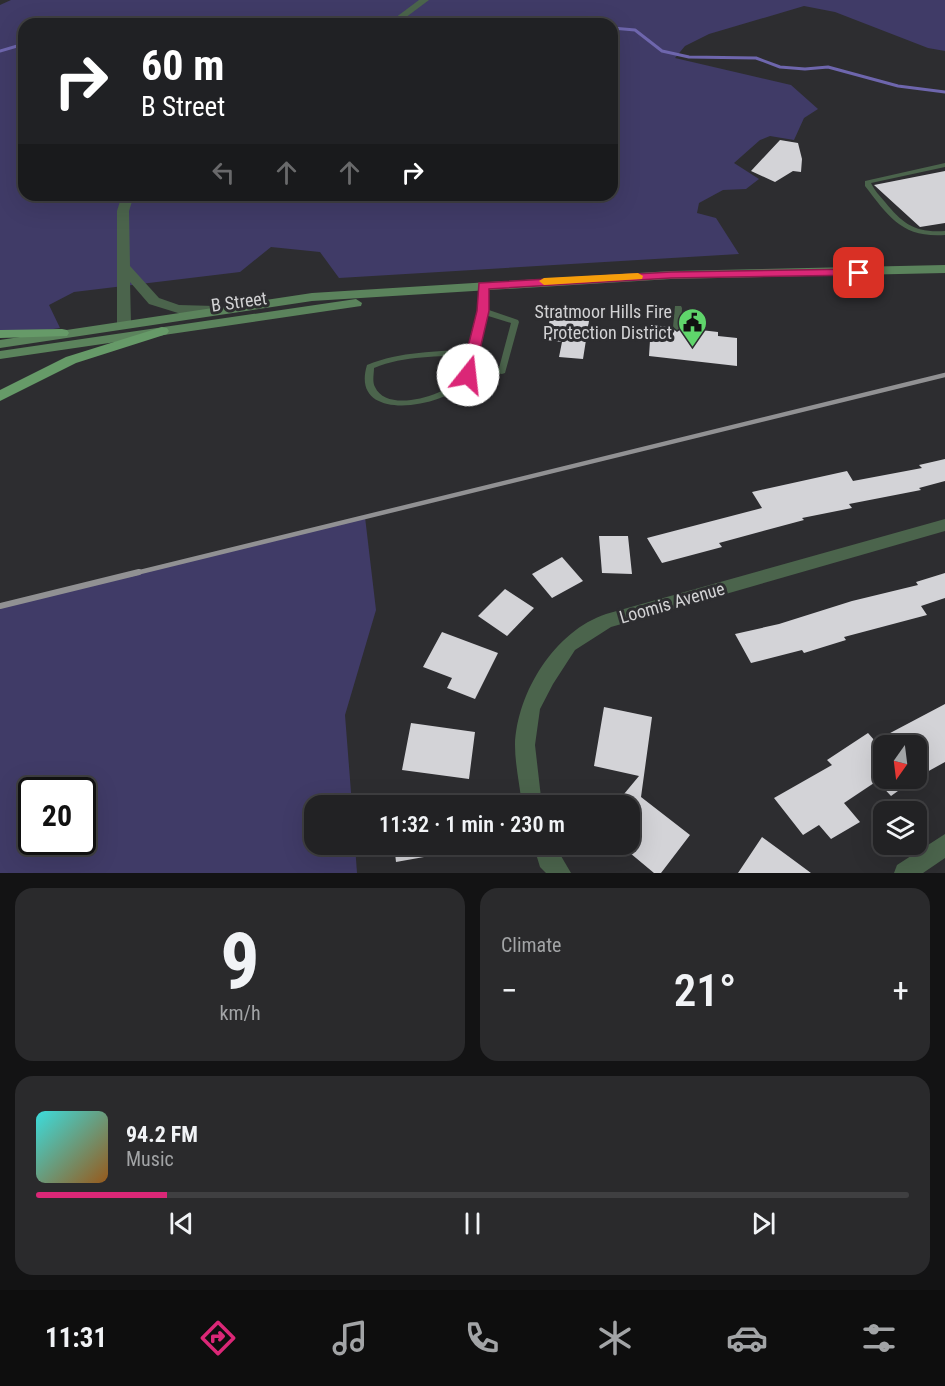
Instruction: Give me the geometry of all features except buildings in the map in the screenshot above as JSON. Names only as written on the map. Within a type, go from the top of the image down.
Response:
[{"type":"main road","name":"B Street","points":[[0,344],[312,297],[671,275],[873,273],[945,269]]},
{"type":"main road","name":"B Street","points":[[0,355],[483,285]]},
{"type":"main road","points":[[0,396],[72,360],[162,331]]},
{"type":"main road","points":[[0,334],[62,333]]},
{"type":"street","points":[[399,18],[424,0]]},
{"type":"street","points":[[124,324],[123,212],[126,201]]},
{"type":"street","points":[[123,266],[154,301],[178,309],[215,310]]},
{"type":"street","name":"Loomis Avenue","points":[[530,795],[525,746],[531,708],[546,678],[568,645],[606,621],[945,525]]},
{"type":"street","points":[[905,873],[945,845]]},
{"type":"street","points":[[547,855],[560,873]]},
{"type":"lane","points":[[945,165],[867,182],[868,186],[909,230],[926,235],[945,233]]},
{"type":"lane","points":[[474,352],[384,360],[370,368],[368,375],[375,398],[394,404],[433,399],[452,391],[464,381],[474,352],[483,311],[483,285]]},
{"type":"lane","points":[[677,327],[678,308]]},
{"type":"lane","points":[[470,366],[502,371],[515,322],[483,311]]},
{"type":"shaded area","points":[[11,0],[945,0],[945,51],[928,48],[835,12],[804,6],[709,34],[685,46],[675,58],[791,85],[818,109],[804,118],[794,140],[770,136],[760,140],[734,163],[759,179],[746,189],[723,190],[699,203],[697,213],[716,218],[739,254],[339,278],[320,252],[271,247],[240,272],[74,292],[49,305],[60,328],[0,337],[0,5]]},
{"type":"shaded area","points":[[365,517],[376,610],[345,715],[351,795],[304,795],[304,855],[356,855],[357,873],[0,873],[0,606]]},
{"type":"waterway","points":[[618,29],[635,30],[662,51],[689,57],[756,58],[780,67],[805,69],[828,67],[898,86],[945,92]]},
{"type":"waterway","points":[[0,51],[18,46]]},
{"type":"railway","points":[[132,574],[945,375]]},
{"type":"railway","points":[[0,606],[139,572]]},
{"type":"slow traffic","points":[[544,281],[638,276]]},
{"type":"place","name":"Stratmoor Hills Fire Protection District","points":[[693,348]]},
{"type":"route","points":[[468,375],[483,311],[483,285],[671,275],[859,273]]}]
